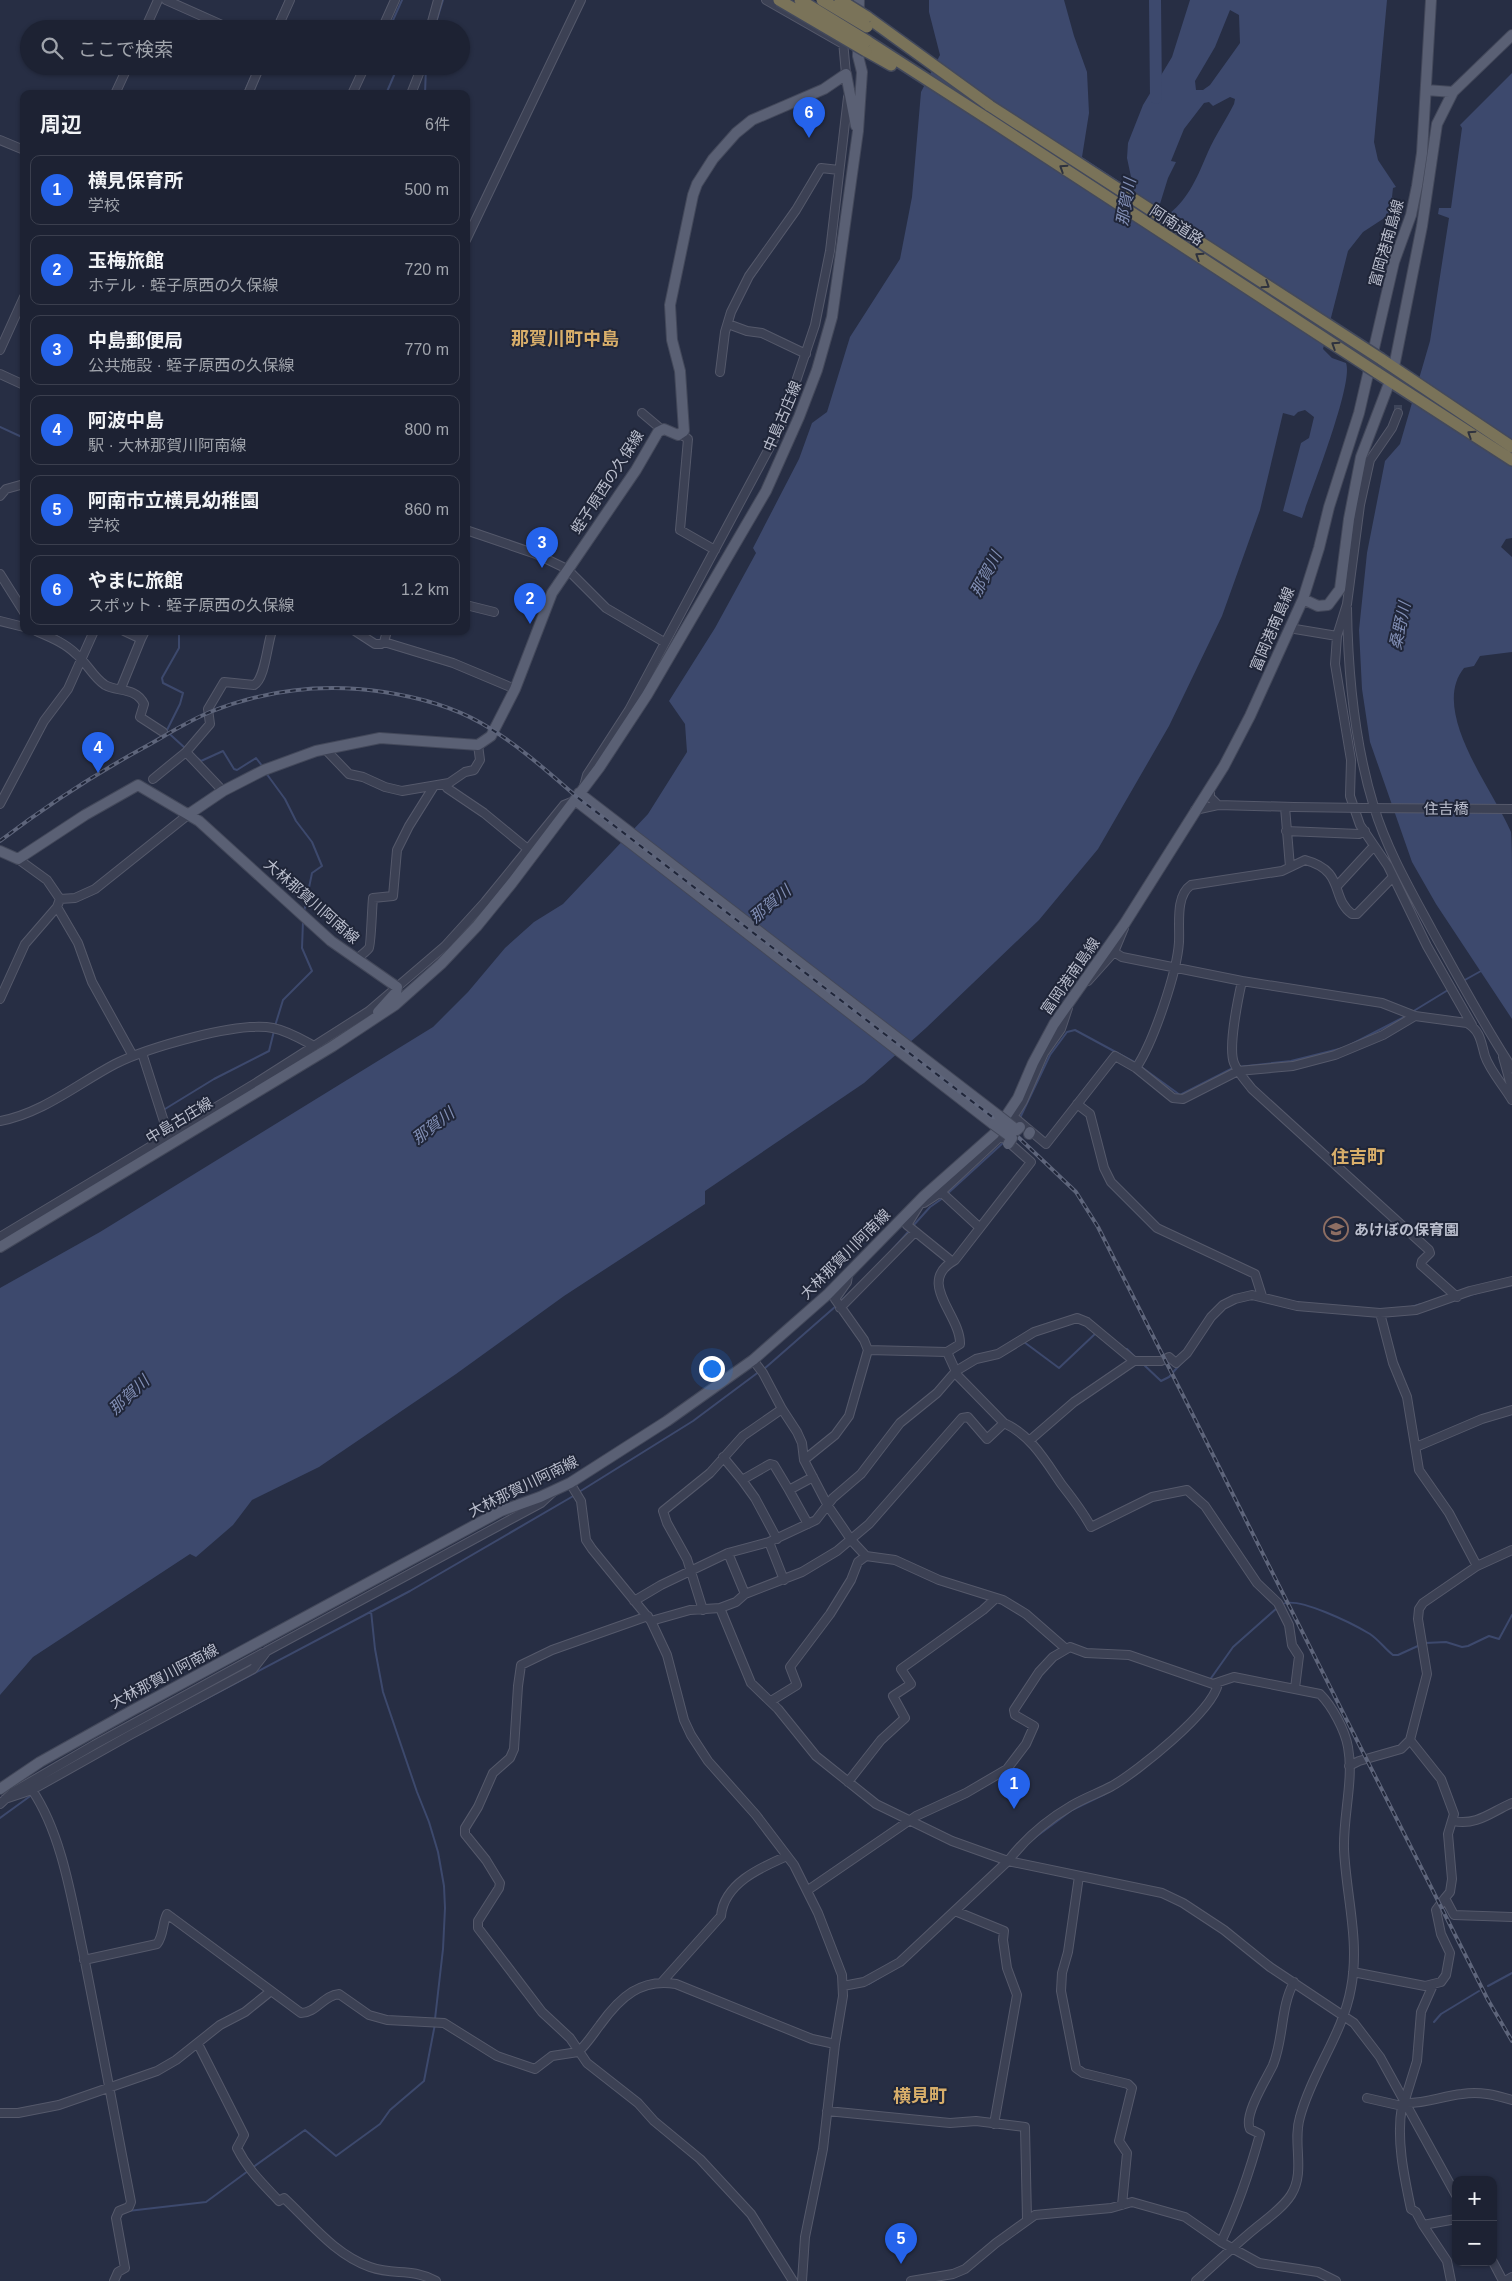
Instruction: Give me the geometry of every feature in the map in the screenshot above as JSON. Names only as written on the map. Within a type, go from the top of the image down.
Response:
[{"type":"highway","points":[[779,0],[985,117]]},
{"type":"highway","name":"阿南道路","points":[[800,0],[985,117],[1512,460]]},
{"type":"highway","name":"阿南道路","points":[[822,0],[990,106],[1512,446]]},
{"type":"highway","points":[[840,0],[990,106]]},
{"type":"main road","name":"中島古庄線","points":[[579,796],[648,695],[766,490],[799,417],[817,370],[832,317],[858,131],[862,72],[858,56],[858,0]]},
{"type":"main road","name":"富岡港南島線","points":[[989,1114],[1018,1098],[1042,1045],[1124,923],[1210,788],[1250,716],[1302,599],[1359,413],[1394,262],[1411,215],[1422,153],[1431,0]]},
{"type":"main road","points":[[1394,368],[1422,226],[1435,132],[1453,92],[1512,35]]},
{"type":"main road","points":[[682,435],[684,432],[680,372],[672,340],[670,305],[693,195],[698,184],[713,159],[736,133],[752,120],[847,78],[852,114],[858,131]]},
{"type":"main road","points":[[1426,90],[1453,92]]},
{"type":"main road","points":[[1302,599],[1318,606],[1328,605],[1340,589],[1359,465],[1390,382]]},
{"type":"main road","name":"蛭子原西の久保線","points":[[478,745],[491,736],[515,689],[545,607],[567,569],[596,529],[661,429],[682,435]]},
{"type":"main road","points":[[189,814],[223,791],[278,763],[325,750],[380,738],[478,745]]},
{"type":"main road","name":"大林那賀川阿南線","points":[[18,859],[85,815],[138,785],[189,814],[330,941],[397,987]]},
{"type":"main road","points":[[374,1020],[441,964],[477,926],[579,796],[989,1114],[1017,1130],[1018,1122]]},
{"type":"main road","points":[[0,851],[18,859]]},
{"type":"main road","points":[[374,1020],[378,1010],[396,992],[397,987]]},
{"type":"main road","name":"中島古庄線","points":[[0,1247],[374,1020]]},
{"type":"main road","points":[[989,1114],[1012,1138],[1007,1142]]},
{"type":"main road","name":"大林那賀川阿南線","points":[[0,1789],[40,1762],[133,1710],[501,1511],[572,1486],[753,1360],[804,1317],[918,1204],[982,1147],[989,1114]]},
{"type":"street","points":[[149,20],[158,0]]},
{"type":"street","points":[[166,0],[211,20]]},
{"type":"street","points":[[281,20],[290,0]]},
{"type":"street","points":[[386,20],[395,0]]},
{"type":"street","points":[[432,20],[438,0]]},
{"type":"street","points":[[766,0],[843,44]]},
{"type":"street","points":[[0,1237],[369,1011],[445,946],[529,850],[564,805],[579,796],[586,775],[629,710],[781,426],[806,354],[815,325],[830,251],[840,170],[847,78],[840,0]]},
{"type":"street","points":[[842,32],[850,0]]},
{"type":"street","points":[[470,231],[577,1]]},
{"type":"street","points":[[117,90],[124,75]]},
{"type":"street","points":[[250,90],[256,75]]},
{"type":"street","points":[[354,90],[361,75]]},
{"type":"street","points":[[413,90],[418,75]]},
{"type":"street","points":[[0,140],[20,148]]},
{"type":"street","points":[[720,372],[731,312],[753,268],[768,252],[821,168],[840,170]]},
{"type":"street","points":[[0,350],[20,306]]},
{"type":"street","points":[[728,324],[747,331],[762,332],[806,354]]},
{"type":"street","points":[[0,374],[20,383]]},
{"type":"street","points":[[642,413],[661,429]]},
{"type":"street","points":[[1398,413],[1392,428],[1370,460],[1360,505],[1347,604],[1350,694],[1364,771],[1377,808],[1413,894],[1463,988],[1512,1068]]},
{"type":"street","points":[[682,435],[688,439],[680,530],[715,550]]},
{"type":"street","points":[[0,496],[6,489],[20,485]]},
{"type":"street","points":[[470,531],[536,554],[567,569],[606,608],[664,642]]},
{"type":"street","points":[[0,574],[20,606]]},
{"type":"street","points":[[1347,604],[1337,636],[1335,664],[1350,760],[1350,796],[1365,831],[1388,866],[1392,878],[1446,982],[1484,1044],[1486,1056],[1512,1100]]},
{"type":"street","points":[[470,606],[494,612]]},
{"type":"street","points":[[0,621],[20,626]]},
{"type":"street","points":[[1289,628],[1337,636]]},
{"type":"street","points":[[44,635],[65,645],[103,683],[111,688],[121,685],[143,635]]},
{"type":"street","points":[[0,804],[44,721],[68,689],[92,635]]},
{"type":"street","points":[[132,635],[141,639]]},
{"type":"street","points":[[153,779],[187,751],[210,724],[211,717],[208,709],[224,682],[254,685],[262,678],[266,650],[271,635]]},
{"type":"street","points":[[361,635],[375,644],[384,642],[453,663],[515,689]]},
{"type":"street","points":[[384,642],[386,635]]},
{"type":"street","points":[[121,685],[143,701],[144,704],[140,718],[142,721],[163,732]]},
{"type":"street","points":[[325,750],[343,771],[371,780],[385,788],[409,791],[445,784],[465,772],[474,770],[480,760],[478,745]]},
{"type":"street","points":[[187,751],[223,791]]},
{"type":"street","points":[[445,784],[447,788],[484,813],[529,850]]},
{"type":"street","points":[[357,959],[370,947],[372,942],[370,921],[373,898],[393,896],[397,850],[409,826],[434,786]]},
{"type":"street","points":[[1210,788],[1210,797],[1218,805]]},
{"type":"street","name":"住吉橋","points":[[1195,810],[1218,805],[1512,809]]},
{"type":"street","points":[[1285,807],[1290,867]]},
{"type":"street","points":[[0,999],[25,944],[59,903],[95,889],[189,814]]},
{"type":"street","points":[[1286,831],[1359,834],[1365,831]]},
{"type":"street","points":[[1337,886],[1374,846]]},
{"type":"street","points":[[18,859],[47,880],[78,943],[92,982],[133,1056]]},
{"type":"street","points":[[1137,1066],[1152,1036],[1177,958],[1181,899],[1187,888],[1191,885],[1282,871],[1305,860],[1331,873],[1349,911],[1358,914],[1392,878]]},
{"type":"street","points":[[1082,986],[1114,952],[1124,931],[1124,923]]},
{"type":"street","points":[[1114,952],[1122,957],[1242,982],[1382,1003],[1412,1014],[1459,1021],[1472,1025]]},
{"type":"street","points":[[1242,982],[1236,1008],[1232,1058],[1236,1068],[1252,1089],[1429,1250],[1430,1253],[1421,1265],[1457,1297]]},
{"type":"street","points":[[950,1262],[949,1259],[907,1225],[918,1204],[943,1195],[1007,1142],[1018,1122],[1044,1052],[1061,1029],[1070,1003]]},
{"type":"street","points":[[1018,1122],[1046,1144],[1115,1056],[1137,1066],[1178,1100],[1236,1068],[1293,1066],[1335,1055],[1383,1035],[1412,1014]]},
{"type":"street","points":[[0,1121],[22,1116],[45,1106],[133,1056],[242,1026],[275,1028],[297,1036],[314,1046]]},
{"type":"street","points":[[142,1053],[168,1134]]},
{"type":"street","points":[[1504,1056],[1503,1062],[1512,1089]]},
{"type":"street","points":[[1077,1104],[1090,1114],[1104,1168],[1111,1182],[1162,1232],[1255,1274],[1262,1296]]},
{"type":"street","points":[[868,1350],[947,1352],[960,1344],[938,1283],[944,1268],[950,1262],[956,1260],[979,1227],[1031,1162],[1007,1142]]},
{"type":"street","points":[[943,1195],[979,1227]]},
{"type":"street","points":[[840,1308],[912,1230]]},
{"type":"street","points":[[804,1460],[835,1435],[849,1416],[868,1350],[864,1340],[835,1299],[848,1282],[848,1275]]},
{"type":"street","points":[[1028,1441],[1074,1402],[1134,1360],[1161,1360],[1169,1357],[1176,1363],[1187,1353],[1211,1317],[1223,1305],[1235,1299],[1252,1295],[1262,1296],[1289,1305],[1380,1313],[1416,1310],[1470,1291],[1512,1280]]},
{"type":"street","points":[[1380,1313],[1393,1363],[1408,1397],[1419,1470],[1449,1513],[1477,1566]]},
{"type":"street","points":[[634,1601],[728,1553],[777,1539],[816,1520],[833,1498],[861,1474],[900,1423],[937,1393],[956,1371],[976,1359],[998,1354],[1034,1332],[1078,1318],[1087,1322],[1134,1360]]},
{"type":"street","points":[[947,1352],[958,1376],[1004,1423],[1013,1427],[1045,1459],[1079,1505],[1091,1527],[1152,1497],[1187,1490],[1194,1494],[1206,1506],[1257,1583],[1278,1603],[1290,1626],[1292,1645],[1299,1656],[1295,1688]]},
{"type":"street","points":[[753,1360],[763,1373],[802,1443],[804,1460],[828,1506],[852,1541],[866,1556],[895,1560],[939,1580],[996,1598],[1026,1614],[1065,1648]]},
{"type":"street","points":[[703,1610],[690,1571],[663,1510],[710,1473],[743,1436],[782,1409]]},
{"type":"street","points":[[1416,1447],[1482,1419],[1512,1410]]},
{"type":"street","points":[[793,2281],[752,2214],[713,2172],[654,2121],[638,2103],[587,2062],[578,2052],[570,2038],[542,2012],[478,1928],[478,1921],[500,1884],[486,1860],[465,1834],[465,1828],[478,1807],[493,1773],[510,1758],[514,1750],[518,1686],[523,1663],[552,1650],[649,1618],[690,1610],[720,1608],[736,1602],[745,1594],[802,1572],[852,1541],[887,1505],[962,1418],[968,1417],[987,1439],[1004,1423]]},
{"type":"street","points":[[723,1457],[755,1498],[777,1539]]},
{"type":"street","points":[[742,1480],[770,1464],[774,1464],[808,1524]]},
{"type":"street","points":[[789,1490],[813,1477]]},
{"type":"street","points":[[572,1486],[579,1498],[589,1544],[649,1618],[667,1655],[684,1720],[696,1745],[788,1856],[808,1890],[842,1975],[843,1986],[820,2166],[804,2237],[802,2281]]},
{"type":"street","points":[[2,1801],[28,1782],[94,1744],[541,1503],[551,1496],[554,1491]]},
{"type":"street","points":[[769,1542],[784,1580]]},
{"type":"street","points":[[1350,1766],[1359,1761],[1401,1750],[1410,1740],[1426,1674],[1418,1618],[1419,1609],[1423,1604],[1477,1566],[1512,1550]]},
{"type":"street","points":[[728,1553],[738,1582],[745,1594]]},
{"type":"street","points":[[771,1701],[797,1685],[790,1666],[830,1614],[851,1580],[858,1562],[866,1556]]},
{"type":"street","points":[[848,1782],[881,1740],[905,1718],[893,1696],[911,1684],[901,1669],[976,1615],[996,1598]]},
{"type":"street","points":[[720,1608],[746,1674],[757,1691],[771,1701],[808,1748],[876,1804],[952,1841],[1010,1862],[1162,1893],[1184,1903],[1294,1982],[1344,2014],[1354,2023],[1380,2057],[1404,2104],[1452,2188]]},
{"type":"street","points":[[808,1890],[883,1840],[910,1819],[966,1793],[1007,1769],[1026,1744],[1034,1726],[1015,1715],[1014,1710],[1039,1672],[1065,1648],[1070,1647],[1095,1654],[1129,1655],[1199,1681],[1218,1684],[1234,1676],[1295,1688],[1320,1694],[1327,1701],[1344,1734],[1350,1766],[1344,1847],[1347,1897],[1354,1932],[1352,1988],[1344,2014],[1315,2075],[1300,2117],[1296,2133],[1299,2171],[1297,2183],[1290,2196],[1276,2211],[1196,2281]]},
{"type":"street","points":[[2,1801],[32,1790],[122,1739],[253,1669],[267,1651]]},
{"type":"street","points":[[843,1986],[864,1982],[900,1962],[1010,1862],[1027,1839],[1071,1806],[1113,1785],[1188,1726],[1210,1702],[1216,1693],[1218,1684]]},
{"type":"street","points":[[1353,1972],[1425,1986],[1440,1982],[1446,1975],[1450,1953],[1442,1934],[1436,1910],[1450,1892],[1452,1879],[1448,1834],[1454,1814],[1441,1779],[1410,1740]]},
{"type":"street","points":[[32,1790],[58,1847],[69,1886],[98,2021],[109,2088],[132,2202],[129,2207],[119,2211],[116,2218],[125,2268],[118,2272],[114,2281]]},
{"type":"street","points":[[1453,1821],[1472,1822],[1486,1818],[1512,1803]]},
{"type":"street","points":[[662,1982],[721,1916],[722,1908],[731,1892],[739,1883],[760,1868],[788,1856]]},
{"type":"street","points":[[1079,1876],[1068,1952],[1062,1972],[1061,1991],[1076,2068],[1083,2073],[1128,2084],[1132,2088],[1119,2141],[1127,2153],[1122,2205]]},
{"type":"street","points":[[1445,1898],[1454,1915],[1512,1917]]},
{"type":"street","points":[[955,1911],[1004,1930],[1003,1940],[1007,1968],[1017,1995],[994,2124]]},
{"type":"street","points":[[84,1960],[157,1944],[162,1938],[167,1914],[300,2013],[307,2013],[334,1995],[340,1994],[369,2015],[387,2020],[444,2023],[497,2056],[535,2069],[552,2056],[578,2052],[621,2000],[635,1990],[650,1983],[676,1984],[812,2039],[835,2044]]},
{"type":"street","points":[[1221,2242],[1236,2213],[1254,2157],[1260,2134],[1250,2129],[1249,2122],[1261,2084],[1274,2062],[1286,2005],[1294,1982]]},
{"type":"street","points":[[1433,1985],[1421,2012],[1417,2061],[1400,2119],[1404,2180],[1411,2209],[1416,2212],[1422,2225],[1447,2261],[1451,2281]]},
{"type":"street","points":[[0,2113],[18,2113],[59,2105],[157,2070],[176,2060],[220,2025],[245,2012],[271,1991]]},
{"type":"street","points":[[198,2044],[244,2135],[237,2148],[242,2158],[251,2172],[279,2201],[284,2198],[336,2249],[353,2260],[393,2273],[413,2271],[436,2281]]},
{"type":"street","points":[[1367,2098],[1404,2104],[1431,2102],[1470,2093],[1490,2094],[1512,2100]]},
{"type":"street","points":[[827,2111],[950,2123],[976,2121],[1024,2127],[1027,2219]]},
{"type":"street","points":[[911,2281],[953,2274],[965,2269],[1027,2219],[1035,2215],[1111,2208],[1132,2202],[1185,2216],[1221,2242],[1258,2263],[1318,2272],[1336,2281]]},
{"type":"street","points":[[1422,2225],[1452,2220]]},
{"type":"street","points":[[1495,2266],[1504,2281],[1512,2277]]},
{"type":"water","points":[[929,0],[1064,0],[1087,72],[1089,113],[1082,157],[1134,191],[1127,158],[1128,143],[1143,105],[1172,57],[1190,0],[1387,0],[1374,142],[1378,160],[1396,187],[1393,188],[1392,197],[1400,201],[1399,206],[1391,207],[1389,215],[1363,232],[1348,251],[1323,349],[1332,358],[1346,363],[1347,374],[1344,392],[1302,518],[1283,511],[1301,443],[1309,438],[1314,417],[1305,410],[1298,412],[1294,416],[1283,413],[1260,510],[1222,616],[1169,726],[1098,849],[1039,920],[926,1028],[864,1083],[705,1191],[705,1204],[564,1296],[456,1374],[319,1467],[252,1500],[233,1525],[196,1557],[190,1554],[33,1657],[0,1695],[0,1288],[100,1232],[433,1027],[468,992],[505,948],[534,922],[563,904],[648,814],[687,752],[685,724],[669,701],[715,628],[756,553],[753,548],[799,459],[812,423],[827,412],[850,337],[900,259],[912,197],[921,92],[940,55],[929,12]],"holes":[[[1230,10],[1239,15],[1240,43],[1210,85],[1203,90],[1196,90],[1195,81],[1215,47]],[[1230,97],[1235,99],[1234,104],[1211,146],[1197,177],[1183,200],[1169,214],[1159,207],[1168,178],[1176,162],[1171,161],[1184,129],[1204,103],[1209,102],[1213,106]]]},
{"type":"water","name":"桑野川","points":[[1512,73],[1512,538],[1506,539],[1501,547],[1512,557],[1512,652],[1480,656],[1474,666],[1464,668],[1455,686],[1454,706],[1459,728],[1468,751],[1511,832],[1512,1019],[1436,904],[1412,862],[1370,742],[1362,689],[1359,630],[1367,553],[1385,461],[1400,444],[1430,341],[1449,218],[1438,214],[1439,208],[1451,208],[1462,128],[1460,125]]},
{"type":"waterway","points":[[277,20],[286,0]]},
{"type":"waterway","points":[[393,20],[402,0]]},
{"type":"waterway","points":[[437,20],[443,0]]},
{"type":"waterway","name":"那賀川","points":[[1155,0],[1156,98]]},
{"type":"waterway","points":[[246,90],[252,75]]},
{"type":"waterway","points":[[388,90],[394,75]]},
{"type":"waterway","points":[[425,90],[426,75]]},
{"type":"waterway","points":[[0,427],[20,436]]},
{"type":"waterway","points":[[13,588],[20,598]]},
{"type":"waterway","points":[[55,635],[62,639]]},
{"type":"waterway","points":[[167,730],[180,704],[183,693],[163,683],[162,678],[179,648],[179,635]]},
{"type":"waterway","points":[[163,728],[185,748]]},
{"type":"waterway","points":[[196,757],[201,761],[223,751],[234,769],[237,770],[256,758],[263,767]]},
{"type":"waterway","points":[[266,773],[285,799],[296,821],[312,842],[322,866],[312,873],[304,912]]},
{"type":"waterway","points":[[275,1026],[283,1000],[312,971],[302,948],[303,921]]},
{"type":"waterway","points":[[1463,981],[1481,971]]},
{"type":"waterway","points":[[1412,1012],[1448,990]]},
{"type":"waterway","points":[[1348,1046],[1406,1016]]},
{"type":"waterway","points":[[1019,1120],[1050,1055],[1067,1032],[1075,1030],[1136,1063]]},
{"type":"waterway","points":[[165,1109],[214,1079],[269,1051],[274,1031]]},
{"type":"waterway","points":[[1238,1067],[1291,1061],[1343,1048]]},
{"type":"waterway","points":[[1140,1066],[1180,1095],[1233,1068]]},
{"type":"waterway","points":[[946,1195],[1004,1142]]},
{"type":"waterway","points":[[912,1227],[930,1207],[943,1198]]},
{"type":"waterway","points":[[892,1250],[909,1231]]},
{"type":"waterway","points":[[839,1303],[856,1287]]},
{"type":"waterway","points":[[1467,1296],[1484,1291]]},
{"type":"waterway","points":[[1411,1307],[1421,1304]]},
{"type":"waterway","points":[[764,1369],[836,1306]]},
{"type":"waterway","points":[[1024,1342],[1059,1368],[1096,1333]]},
{"type":"waterway","points":[[1124,1350],[1127,1349],[1136,1358]]},
{"type":"waterway","points":[[1143,1364],[1161,1381],[1169,1377],[1183,1361]]},
{"type":"waterway","points":[[579,1492],[693,1421],[760,1371]]},
{"type":"waterway","points":[[179,1713],[410,1591],[575,1495]]},
{"type":"waterway","points":[[1281,1605],[1288,1603],[1299,1604],[1339,1618],[1370,1634],[1393,1655],[1398,1655],[1420,1645]]},
{"type":"waterway","points":[[1209,1681],[1233,1647],[1277,1608]]},
{"type":"waterway","points":[[371,1611],[375,1649],[383,1692],[429,1822],[438,1852],[444,1886],[443,1949],[435,2019]]},
{"type":"waterway","points":[[1425,1643],[1446,1642],[1462,1647],[1489,1636],[1499,1639],[1512,1615]]},
{"type":"waterway","points":[[0,1818],[33,1794]]},
{"type":"waterway","points":[[1033,1839],[1072,1810],[1105,1794]]},
{"type":"waterway","points":[[869,1984],[899,1966]]},
{"type":"waterway","points":[[1488,1986],[1512,1973]]},
{"type":"waterway","points":[[1434,2022],[1441,2014],[1479,1991]]},
{"type":"waterway","points":[[252,2168],[305,2130],[336,2156],[380,2124],[390,2110],[424,2081],[435,2024]]},
{"type":"waterway","points":[[128,2211],[206,2202],[248,2171]]},
{"type":"tunnel","points":[[1398,405],[1398,413]]},
{"type":"railway","points":[[0,841],[106,769],[192,720],[231,704],[296,690],[340,688],[384,692],[434,703],[470,717],[519,748],[577,797],[1017,1136],[1076,1192],[1098,1227],[1488,2000],[1512,2041]]},
{"type":"place","name":"やまに旅館","points":[[809,138]]},
{"type":"place","name":"中島郵便局","points":[[542,568]]},
{"type":"place","name":"玉梅旅館","points":[[530,624]]},
{"type":"place","name":"阿波中島","points":[[98,773]]},
{"type":"place","name":"あけぼの保育園","points":[[1336,1229]]},
{"type":"place","name":"横見保育所","points":[[1014,1809]]},
{"type":"place","name":"阿南市立横見幼稚園","points":[[901,2264]]},
{"type":"district","name":"那賀川町中島","points":[[565,339]]},
{"type":"district","name":"住吉町","points":[[1358,1157]]},
{"type":"district","name":"横見町","points":[[920,2096]]}]
